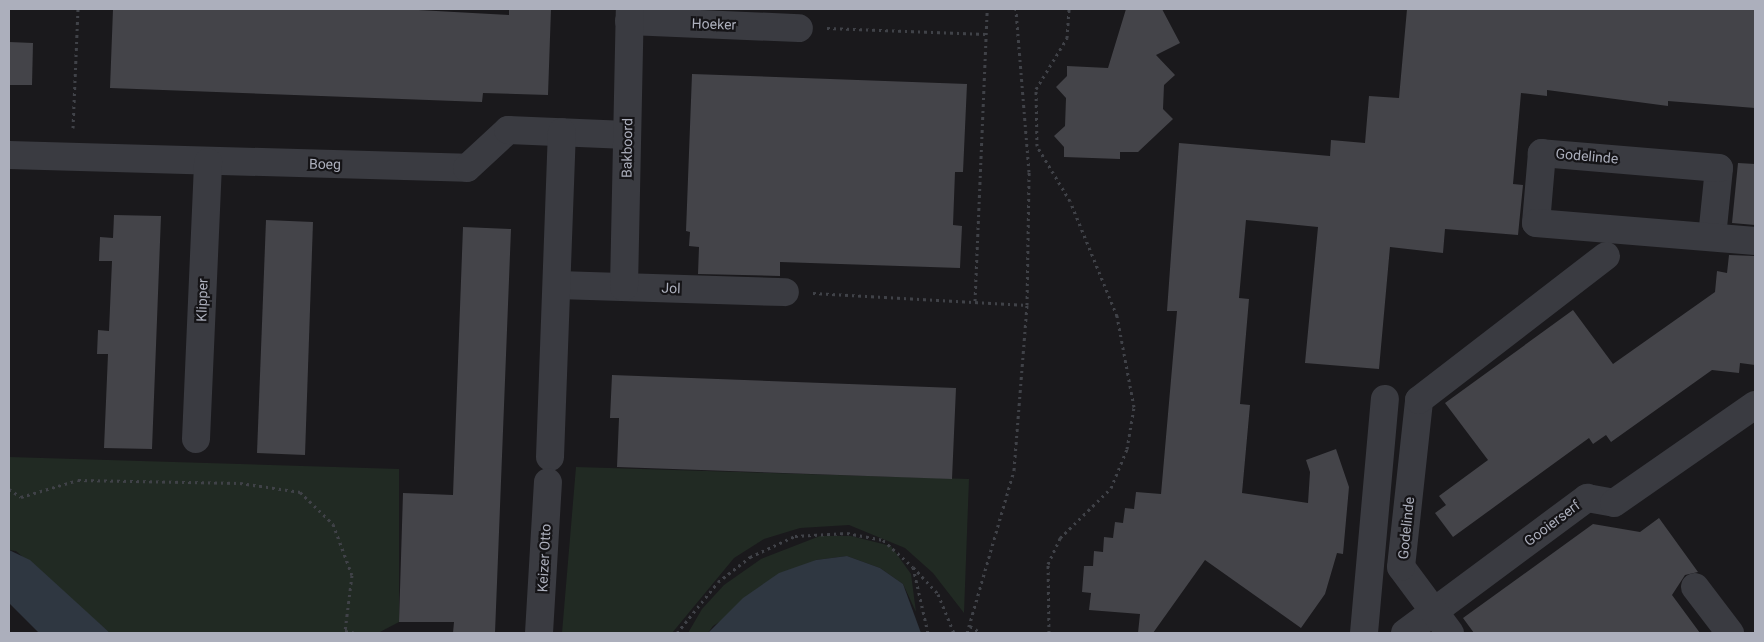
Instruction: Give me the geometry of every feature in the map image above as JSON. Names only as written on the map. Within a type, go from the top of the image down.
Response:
[{"type":"street","name":"Hoeker","points":[[630,15],[799,28]]},
{"type":"street","name":"Bakboord","points":[[624,287],[630,15]]},
{"type":"street","name":"Boeg","points":[[9,155],[467,168],[508,130],[627,134]]},
{"type":"street","points":[[558,285],[562,132]]},
{"type":"street","name":"Godelinde","points":[[1712,237],[1719,168],[1542,153],[1536,222],[1755,241]]},
{"type":"street","name":"Klipper","points":[[196,439],[208,162]]},
{"type":"street","name":"Godelinde","points":[[1450,633],[1402,567],[1419,400],[1606,256]]},
{"type":"street","name":"Jol","points":[[558,285],[785,292]]},
{"type":"street","name":"Keizer Otto","points":[[539,633],[558,285]]},
{"type":"street","points":[[1364,633],[1385,399]]},
{"type":"street","name":"Gooierserf","points":[[1405,633],[1586,498],[1614,503],[1755,404]]},
{"type":"street","points":[[1695,588],[1724,631]]},
{"type":"path","points":[[71,157],[78,9]]},
{"type":"path","points":[[975,301],[987,9]]},
{"type":"path","points":[[967,633],[1014,470],[1027,305],[1029,172],[1016,9]]},
{"type":"path","points":[[1049,633],[1048,564],[1060,538],[1111,488],[1127,449],[1134,407],[1117,316],[1070,201],[1037,146],[1036,90],[1068,38],[1069,9]]},
{"type":"path","points":[[799,28],[986,34]]},
{"type":"path","points":[[785,292],[1027,305]]},
{"type":"path","points":[[9,489],[21,496],[78,480],[240,483],[300,492],[334,524],[352,575],[345,631],[356,633]]},
{"type":"path","points":[[677,633],[718,582],[750,557],[795,536],[847,533],[883,540],[913,567],[938,594],[954,633]]},
{"type":"path","points":[[913,567],[928,633]]},
{"type":"path","points":[[970,626],[981,633]]},
{"type":"shaded area","points":[[9,457],[399,469],[399,622],[378,633],[110,633],[16,551],[9,550]]},
{"type":"shaded area","points":[[576,467],[969,479],[964,613],[933,573],[905,548],[849,525],[800,528],[764,539],[734,558],[672,633],[562,633]]},
{"type":"shaded area","points":[[820,536],[851,536],[891,546],[911,574],[916,612],[903,584],[880,568],[847,556],[816,560],[713,626],[708,633],[688,633],[702,609],[724,585],[761,559]]},
{"type":"shaded area","points":[[9,550],[30,560],[110,633],[39,633],[9,603]]},
{"type":"shaded area","points":[[847,556],[880,568],[903,584],[921,633],[708,633],[743,598],[779,573],[816,560]]},
{"type":"building","points":[[113,9],[400,9],[509,15],[509,9],[551,9],[548,95],[483,93],[482,102],[110,88]]},
{"type":"building","points":[[1126,9],[1162,9],[1180,43],[1156,55],[1175,75],[1164,85],[1163,109],[1173,119],[1138,152],[1120,152],[1120,159],[1064,157],[1064,147],[1054,136],[1065,126],[1066,98],[1056,87],[1067,76],[1067,66],[1108,68]]},
{"type":"building","points":[[1407,9],[1755,9],[1755,108],[1668,101],[1668,106],[1547,90],[1547,96],[1521,93],[1513,184],[1523,185],[1518,235],[1445,229],[1443,253],[1390,247],[1379,369],[1305,363],[1318,227],[1246,220],[1239,298],[1249,299],[1240,404],[1250,405],[1242,493],[1308,503],[1310,472],[1306,460],[1336,449],[1349,487],[1343,554],[1337,553],[1325,594],[1301,628],[1205,560],[1153,633],[1138,633],[1140,614],[1089,610],[1091,593],[1082,592],[1084,566],[1093,566],[1094,551],[1103,552],[1104,537],[1113,538],[1115,522],[1123,523],[1125,508],[1134,509],[1136,492],[1161,494],[1177,311],[1167,311],[1179,143],[1330,156],[1331,140],[1365,143],[1369,96],[1399,98]]},
{"type":"building","points":[[9,42],[33,43],[32,85],[9,85]]},
{"type":"building","points":[[692,74],[967,84],[963,172],[955,172],[953,225],[962,226],[960,268],[780,262],[780,276],[698,274],[699,247],[689,246],[690,232],[686,231]]},
{"type":"building","points":[[1738,163],[1755,164],[1755,225],[1732,223]]},
{"type":"building","points":[[114,215],[161,216],[152,449],[104,448],[108,354],[97,354],[98,330],[109,331],[112,261],[99,261],[100,237],[113,238]]},
{"type":"building","points":[[266,220],[313,222],[305,455],[257,453]]},
{"type":"building","points":[[463,227],[511,229],[495,633],[453,633],[454,622],[399,622],[403,493],[453,495]]},
{"type":"building","points":[[1729,255],[1755,256],[1755,365],[1740,363],[1739,373],[1712,370],[1611,442],[1606,435],[1593,444],[1589,438],[1453,537],[1435,513],[1446,505],[1439,496],[1488,460],[1445,403],[1573,310],[1613,364],[1715,292],[1717,271],[1727,273]]},
{"type":"building","points":[[612,375],[956,388],[952,479],[617,467],[619,418],[610,418]]},
{"type":"building","points":[[1659,518],[1698,572],[1685,575],[1672,595],[1700,633],[1474,633],[1463,618],[1593,524],[1640,532]]}]
